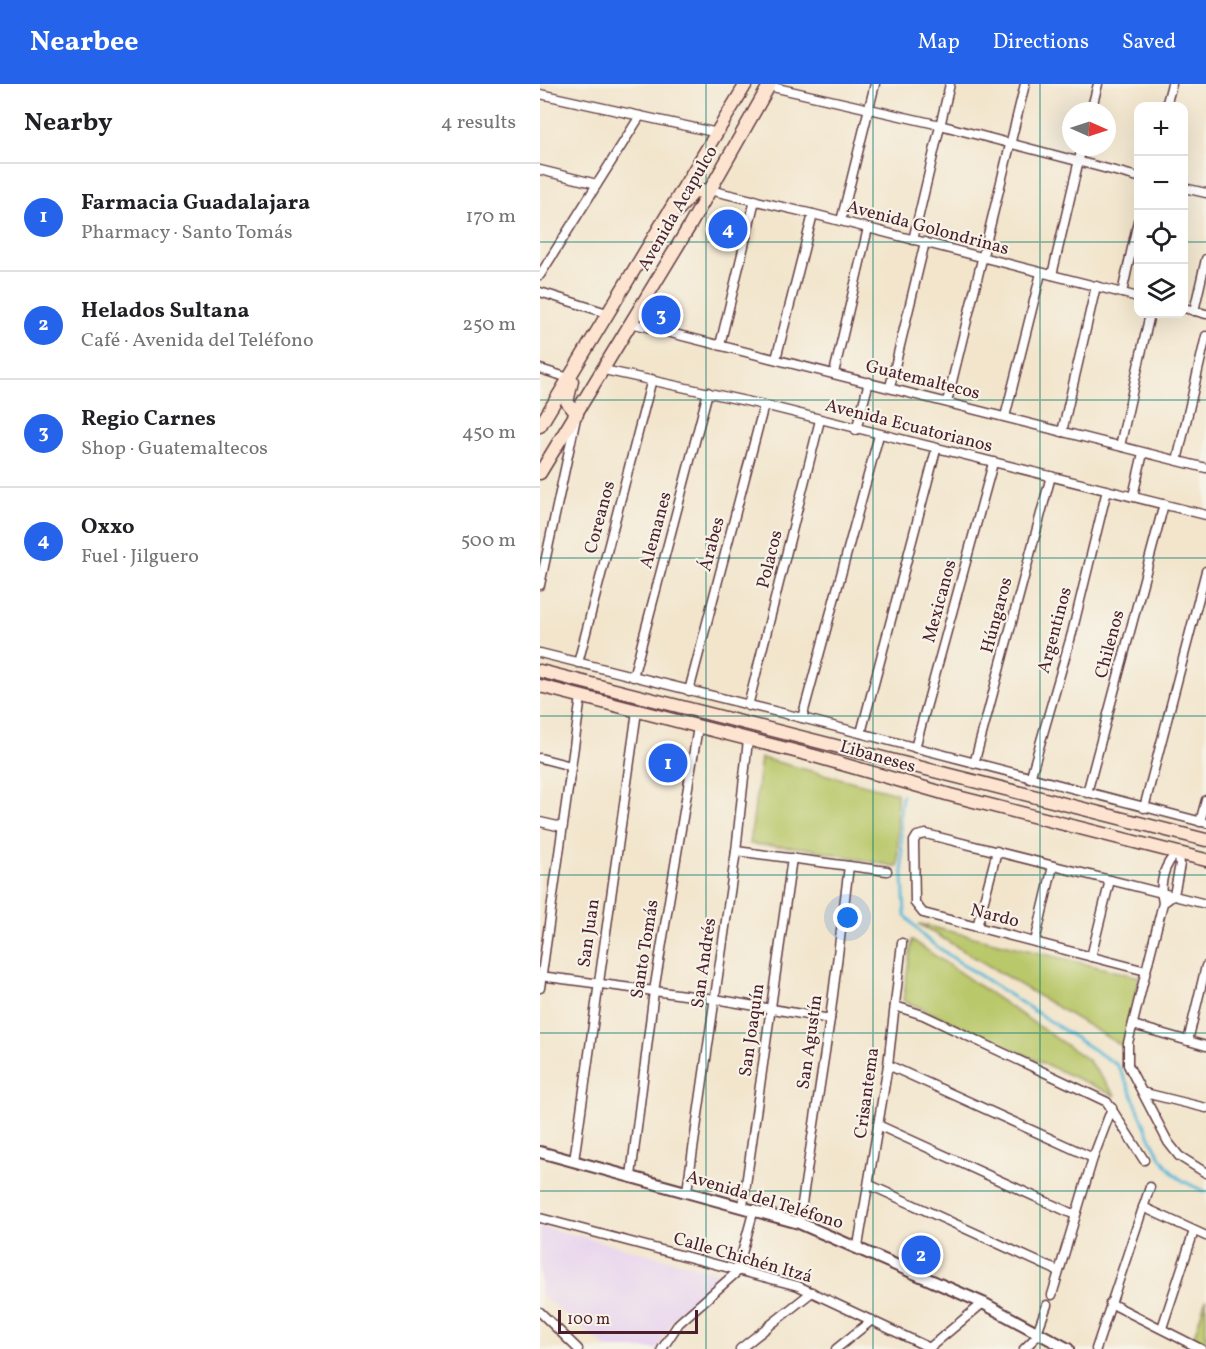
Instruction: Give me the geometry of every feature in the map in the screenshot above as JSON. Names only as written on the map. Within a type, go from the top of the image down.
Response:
[{"type":"main road","name":"Avenida Acapulco","points":[[540,426],[746,84]]},
{"type":"main road","name":"Avenida Acapulco","points":[[540,473],[604,370],[769,85]]},
{"type":"main road","points":[[654,236],[662,233],[688,197],[699,190],[709,190]]},
{"type":"main road","points":[[569,378],[572,383],[568,405],[577,414]]},
{"type":"main road","name":"Libaneses","points":[[540,671],[1206,840]]},
{"type":"main road","name":"Libaneses","points":[[540,686],[950,795],[1206,860]]},
{"type":"main road","points":[[1135,823],[1140,834],[1176,845],[1178,852],[1186,847],[1206,852]]},
{"type":"street","points":[[841,221],[875,84]]},
{"type":"street","points":[[913,240],[950,84]]},
{"type":"street","points":[[947,402],[1025,84]]},
{"type":"street","points":[[1093,102],[1098,84]]},
{"type":"street","points":[[1167,102],[1172,84]]},
{"type":"street","points":[[769,85],[1011,142],[1134,176]]},
{"type":"street","points":[[540,94],[718,133]]},
{"type":"street","points":[[540,275],[640,116]]},
{"type":"street","points":[[1052,275],[1079,156]]},
{"type":"street","points":[[540,170],[597,184]]},
{"type":"street","points":[[1188,189],[1206,193]]},
{"type":"street","name":"Avenida Golondrinas","points":[[709,190],[813,214],[1134,296]]},
{"type":"street","points":[[720,345],[755,200]]},
{"type":"street","points":[[776,359],[813,214]]},
{"type":"street","points":[[834,373],[868,228]]},
{"type":"street","points":[[1122,292],[1134,239]]},
{"type":"street","points":[[890,387],[925,243]]},
{"type":"street","points":[[1194,310],[1206,259]]},
{"type":"street","points":[[1005,417],[1041,273]]},
{"type":"street","points":[[1062,432],[1096,286]]},
{"type":"street","points":[[540,292],[607,313]]},
{"type":"street","points":[[1188,309],[1206,314]]},
{"type":"street","points":[[1119,446],[1149,318]]},
{"type":"street","name":"Guatemaltecos","points":[[631,323],[1206,468]]},
{"type":"street","points":[[1177,461],[1206,336]]},
{"type":"street","points":[[540,369],[569,378]]},
{"type":"street","name":"Avenida Ecuatorianos","points":[[604,370],[764,405],[936,450],[1107,489],[1206,515]]},
{"type":"street","name":"Coreanos","points":[[578,663],[652,379]]},
{"type":"street","points":[[856,430],[868,382]]},
{"type":"street","name":"Alemanes","points":[[633,677],[708,392]]},
{"type":"street","name":"Árabes","points":[[689,691],[764,405]]},
{"type":"street","points":[[540,585],[577,414]]},
{"type":"street","name":"Polacos","points":[[748,705],[820,420]]},
{"type":"street","points":[[802,718],[879,435]]},
{"type":"street","points":[[861,733],[936,450]]},
{"type":"street","points":[[1133,496],[1143,453]]},
{"type":"street","name":"Mexicanos","points":[[915,748],[993,463]]},
{"type":"street","name":"Húngaros","points":[[974,764],[1052,476]]},
{"type":"street","name":"Argentinos","points":[[1030,779],[1072,633],[1107,489]]},
{"type":"street","name":"Chilenos","points":[[1087,793],[1164,504]]},
{"type":"street","points":[[1144,808],[1206,571]]},
{"type":"street","name":"Libaneses","points":[[540,653],[1203,822]]},
{"type":"street","points":[[540,988],[581,697]]},
{"type":"street","name":"San Juan","points":[[574,1161],[637,711]]},
{"type":"street","name":"Santo Tomás","points":[[631,1176],[654,991],[698,727]]},
{"type":"street","name":"San Andrés","points":[[687,1191],[735,851],[747,740]]},
{"type":"street","points":[[540,758],[571,766]]},
{"type":"street","points":[[1203,822],[1206,800]]},
{"type":"street","points":[[540,822],[562,827]]},
{"type":"street","name":"Nardo","points":[[997,852],[926,834],[916,836],[914,841],[917,907],[929,915],[1146,971]]},
{"type":"street","points":[[735,851],[887,871]]},
{"type":"street","points":[[977,927],[997,852],[1206,904]]},
{"type":"street","points":[[1163,903],[1174,895],[1180,864],[1178,852],[1168,860],[1161,891],[1163,903],[1127,1057],[1131,1071],[1145,1093],[1172,1149],[1192,1166],[1206,1173]]},
{"type":"street","name":"San Joaquín","points":[[737,1272],[748,1208],[771,1007],[792,858]]},
{"type":"street","name":"San Agustín","points":[[799,1222],[830,1019],[849,866]]},
{"type":"street","points":[[1035,942],[1053,866]]},
{"type":"street","points":[[1091,957],[1110,880]]},
{"type":"street","name":"Crisantema","points":[[858,1246],[870,1185],[888,1065],[902,943]]},
{"type":"street","points":[[1188,1041],[1206,966]]},
{"type":"street","points":[[541,976],[771,1007],[830,1019]]},
{"type":"street","points":[[895,1006],[923,1015],[1094,1095],[1112,1108],[1144,1160]]},
{"type":"street","points":[[1133,1025],[1206,1046]]},
{"type":"street","points":[[888,1065],[1093,1158]]},
{"type":"street","points":[[1145,1093],[1206,1108]]},
{"type":"street","points":[[1052,1295],[1093,1158],[1112,1108]]},
{"type":"street","points":[[878,1125],[1075,1215]]},
{"type":"street","name":"Avenida del Teléfono","points":[[540,1152],[799,1222],[858,1246],[983,1303],[1068,1349]]},
{"type":"street","points":[[870,1185],[1058,1271]]},
{"type":"street","points":[[1096,1349],[1150,1187]]},
{"type":"street","points":[[1143,1207],[1206,1236]]},
{"type":"street","name":"Calle Chichén Itzá","points":[[540,1218],[812,1292],[929,1348]]},
{"type":"street","points":[[1162,1328],[1194,1231]]},
{"type":"street","points":[[662,1349],[679,1323],[737,1272]]},
{"type":"street","points":[[740,1349],[812,1292]]},
{"type":"street","points":[[929,1348],[983,1303]]},
{"type":"street","points":[[1110,1303],[1201,1349]]},
{"type":"street","points":[[1024,1349],[1038,1331],[1047,1305]]},
{"type":"street","points":[[540,1312],[578,1349]]},
{"type":"street","points":[[836,1349],[872,1320]]},
{"type":"shaded area","points":[[540,1226],[721,1273],[674,1317],[658,1349],[608,1349],[540,1294]]},
{"type":"green space","points":[[761,758],[897,793],[898,867],[805,848],[750,844]]},
{"type":"green space","points":[[919,924],[1140,977],[1122,1046]]},
{"type":"green space","points":[[912,940],[1088,1060],[1116,1096],[903,1000]]},
{"type":"green space","points":[[1206,1299],[1206,1346],[1193,1339]]},
{"type":"waterway","points":[[902,795],[900,815],[905,915],[925,938],[953,958],[1117,1065],[1149,1135],[1164,1161],[1180,1179],[1206,1192]]},
{"type":"place","name":"Oxxo","points":[[728,229]]},
{"type":"place","name":"Regio Carnes","points":[[661,315]]},
{"type":"place","name":"Farmacia Guadalajara","points":[[668,763]]},
{"type":"place","name":"Helados Sultana","points":[[921,1255]]}]
